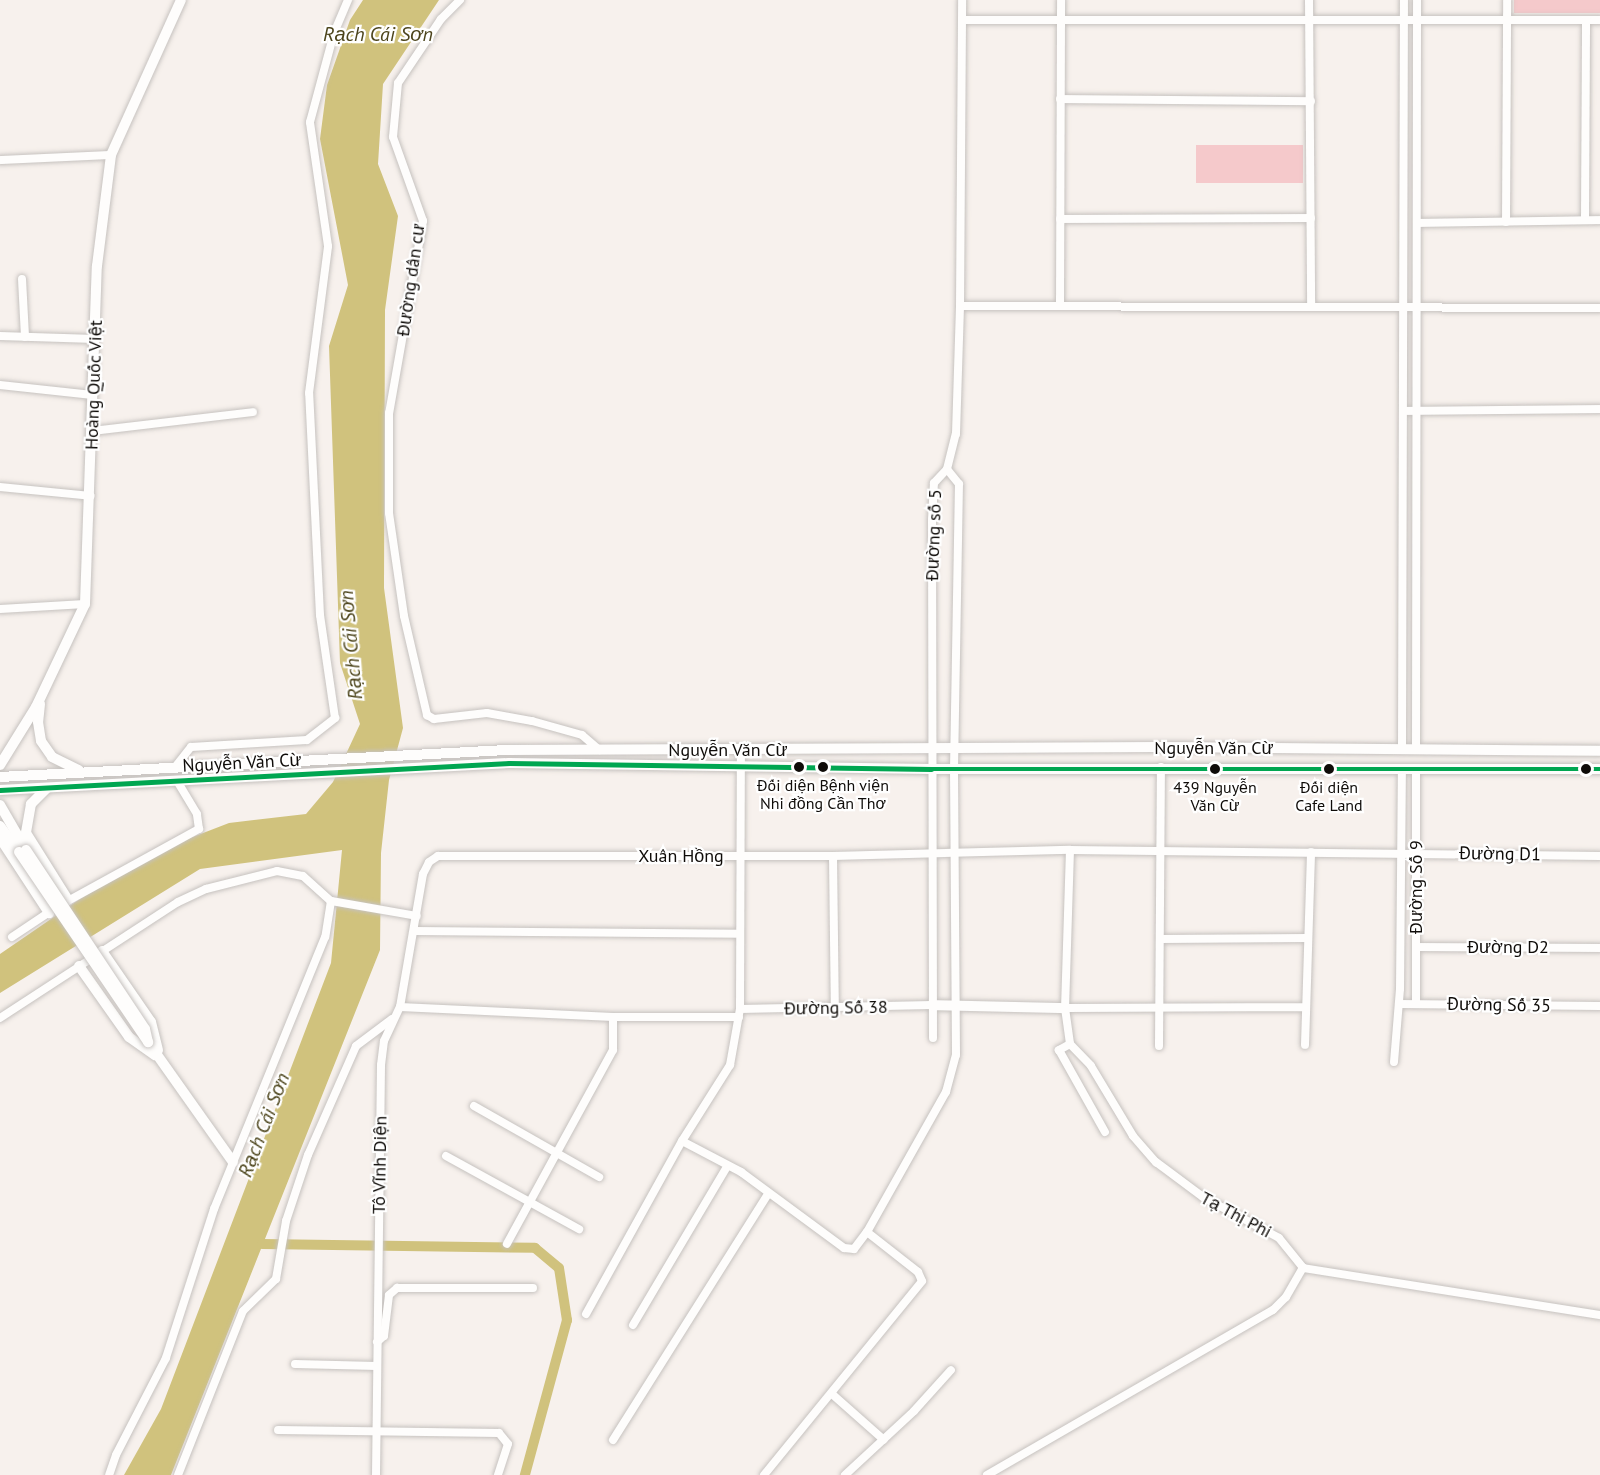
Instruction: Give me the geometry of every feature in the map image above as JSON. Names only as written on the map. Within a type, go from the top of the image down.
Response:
[{"type":"main road","name":"Hoàng Quốc Việt","points":[[0,765],[42,694],[85,604],[91,496],[97,266],[111,155],[181,0]]},
{"type":"main road","points":[[42,694],[38,722],[41,741],[52,757],[85,771]]},
{"type":"main road","name":"Nguyễn Văn Cừ","points":[[0,777],[207,764],[506,750],[1161,747],[1600,751]]},
{"type":"main road","points":[[1161,747],[1161,767]]},
{"type":"main road","points":[[1402,749],[1402,771]]},
{"type":"main road","points":[[1416,749],[1416,771]]},
{"type":"main road","name":"Nguyễn Văn Cừ","points":[[0,786],[47,788],[509,763],[931,769],[1161,767],[1402,771],[1600,770]]},
{"type":"main road","points":[[47,788],[31,804],[26,833],[68,900]]},
{"type":"main road","points":[[0,805],[23,851],[145,1029],[148,1042],[233,1162]]},
{"type":"main road","points":[[0,826],[23,851]]},
{"type":"main road","points":[[0,838],[49,913]]},
{"type":"main road","points":[[102,951],[151,1022],[160,1059]]},
{"type":"main road","points":[[79,966],[129,1037],[160,1059]]},
{"type":"main road","points":[[932,1005],[958,1008],[1065,1008]]},
{"type":"street","points":[[176,766],[191,747],[307,740],[335,718],[320,615],[309,393],[328,246],[310,123],[334,33],[348,0]]},
{"type":"street","name":"Đường dân cư","points":[[460,0],[441,19],[398,83],[393,137],[423,221],[389,413],[389,513],[404,616],[427,715],[434,719],[487,713],[532,721],[582,735],[599,750]]},
{"type":"street","points":[[947,469],[956,434],[960,306],[962,0]]},
{"type":"street","points":[[1060,305],[1061,0]]},
{"type":"street","points":[[1309,0],[1311,306]]},
{"type":"street","points":[[1402,749],[1404,0]]},
{"type":"street","points":[[1416,749],[1419,223],[1417,0]]},
{"type":"street","points":[[1506,222],[1507,0]]},
{"type":"street","points":[[962,20],[1600,20]]},
{"type":"street","points":[[1585,220],[1586,20]]},
{"type":"street","points":[[1060,99],[1311,101]]},
{"type":"street","points":[[0,160],[111,155]]},
{"type":"street","points":[[1060,219],[1311,218]]},
{"type":"street","points":[[1419,223],[1600,220]]},
{"type":"street","points":[[22,279],[25,337]]},
{"type":"street","points":[[960,306],[1402,305],[1600,308]]},
{"type":"street","points":[[0,336],[95,339]]},
{"type":"street","points":[[0,385],[92,395]]},
{"type":"street","points":[[1404,411],[1600,410]]},
{"type":"street","points":[[92,431],[253,412]]},
{"type":"street","name":"Đường số 5","points":[[867,1232],[946,1092],[956,1055],[958,1008],[954,769],[959,484],[947,469],[934,483],[932,510],[933,1038]]},
{"type":"street","points":[[0,487],[91,496]]},
{"type":"street","points":[[0,609],[85,604]]},
{"type":"street","points":[[586,1314],[682,1141],[730,1065],[740,1013],[741,750]]},
{"type":"street","points":[[1159,1046],[1161,767]]},
{"type":"street","points":[[1394,1062],[1399,1004],[1402,771]]},
{"type":"street","name":"Đường Số 9","points":[[1416,771],[1416,1004]]},
{"type":"street","points":[[12,937],[68,900],[199,830],[197,814],[177,781]]},
{"type":"street","points":[[1070,850],[1065,1008],[1070,1044],[1059,1050],[1105,1132]]},
{"type":"street","name":"Xuân Hồng","points":[[429,862],[438,856],[833,856],[933,852],[1160,851]]},
{"type":"street","name":"Đường D1","points":[[1160,851],[1416,852],[1600,856]]},
{"type":"street","points":[[1305,1045],[1311,852]]},
{"type":"street","points":[[833,856],[835,1010]]},
{"type":"street","name":"Tô Vĩnh Diện","points":[[376,1475],[381,1065],[392,1019],[400,1007],[429,862]]},
{"type":"street","points":[[0,1018],[178,902],[245,877],[277,871],[303,876],[331,901],[417,916]]},
{"type":"street","points":[[109,1475],[116,1455],[166,1358],[233,1162],[325,937],[331,901]]},
{"type":"street","points":[[414,931],[740,934]]},
{"type":"street","points":[[1160,939],[1308,938]]},
{"type":"street","name":"Đường D2","points":[[1416,947],[1600,948]]},
{"type":"street","name":"Đường Số 35","points":[[1399,1004],[1600,1006]]},
{"type":"street","name":"Đường Số 38","points":[[400,1007],[613,1017],[932,1005]]},
{"type":"street","points":[[1065,1008],[1306,1007]]},
{"type":"street","points":[[507,1244],[613,1050],[613,1017]]},
{"type":"street","points":[[178,1475],[243,1311],[276,1279],[286,1224],[308,1155],[356,1046],[392,1019]]},
{"type":"street","name":"Tạ Thị Phi","points":[[1070,1044],[1091,1066],[1133,1136],[1155,1162],[1203,1197],[1279,1238],[1303,1268]]},
{"type":"street","points":[[474,1106],[599,1177]]},
{"type":"street","points":[[682,1141],[727,1167],[741,1172],[844,1248],[854,1249],[867,1232],[918,1272],[922,1281],[764,1475]]},
{"type":"street","points":[[446,1156],[579,1229]]},
{"type":"street","points":[[633,1325],[727,1167]]},
{"type":"street","points":[[613,1440],[768,1194]]},
{"type":"street","points":[[987,1475],[1273,1310],[1286,1297],[1303,1268],[1600,1315]]},
{"type":"street","points":[[377,1342],[384,1336],[389,1295],[397,1288],[533,1288]]},
{"type":"street","points":[[295,1364],[377,1366]]},
{"type":"street","points":[[845,1475],[884,1440],[951,1370]]},
{"type":"street","points":[[832,1394],[884,1440]]},
{"type":"street","points":[[278,1431],[377,1430],[502,1434],[508,1444],[498,1475]]},
{"type":"shaded area","points":[[1514,0],[1600,0],[1600,13],[1514,13]]},
{"type":"shaded area","points":[[1196,145],[1303,145],[1303,183],[1196,183]]},
{"type":"water","name":"Rạch Cái Sơn","points":[[363,0],[439,0],[383,84],[378,164],[398,216],[385,310],[384,588],[403,728],[389,780],[381,853],[380,950],[171,1475],[124,1475],[161,1409],[331,963],[342,850],[200,869],[0,993],[0,954],[141,857],[229,823],[306,814],[333,782],[360,724],[340,663],[329,346],[348,285],[320,139],[327,85],[350,20]]},
{"type":"waterway","points":[[262,1244],[535,1248],[559,1268],[567,1320],[525,1475]]},
{"type":"transit line","points":[[0,790],[509,763],[931,769],[1600,769]]},
{"type":"place","name":"Đối diện Bệnh viện Nhi đồng Cần Thơ","points":[[823,767]]},
{"type":"place","name":"439 Nguyễn Văn Cừ","points":[[1215,769]]},
{"type":"place","name":"Đối diện Cafe Land","points":[[1329,769]]}]
